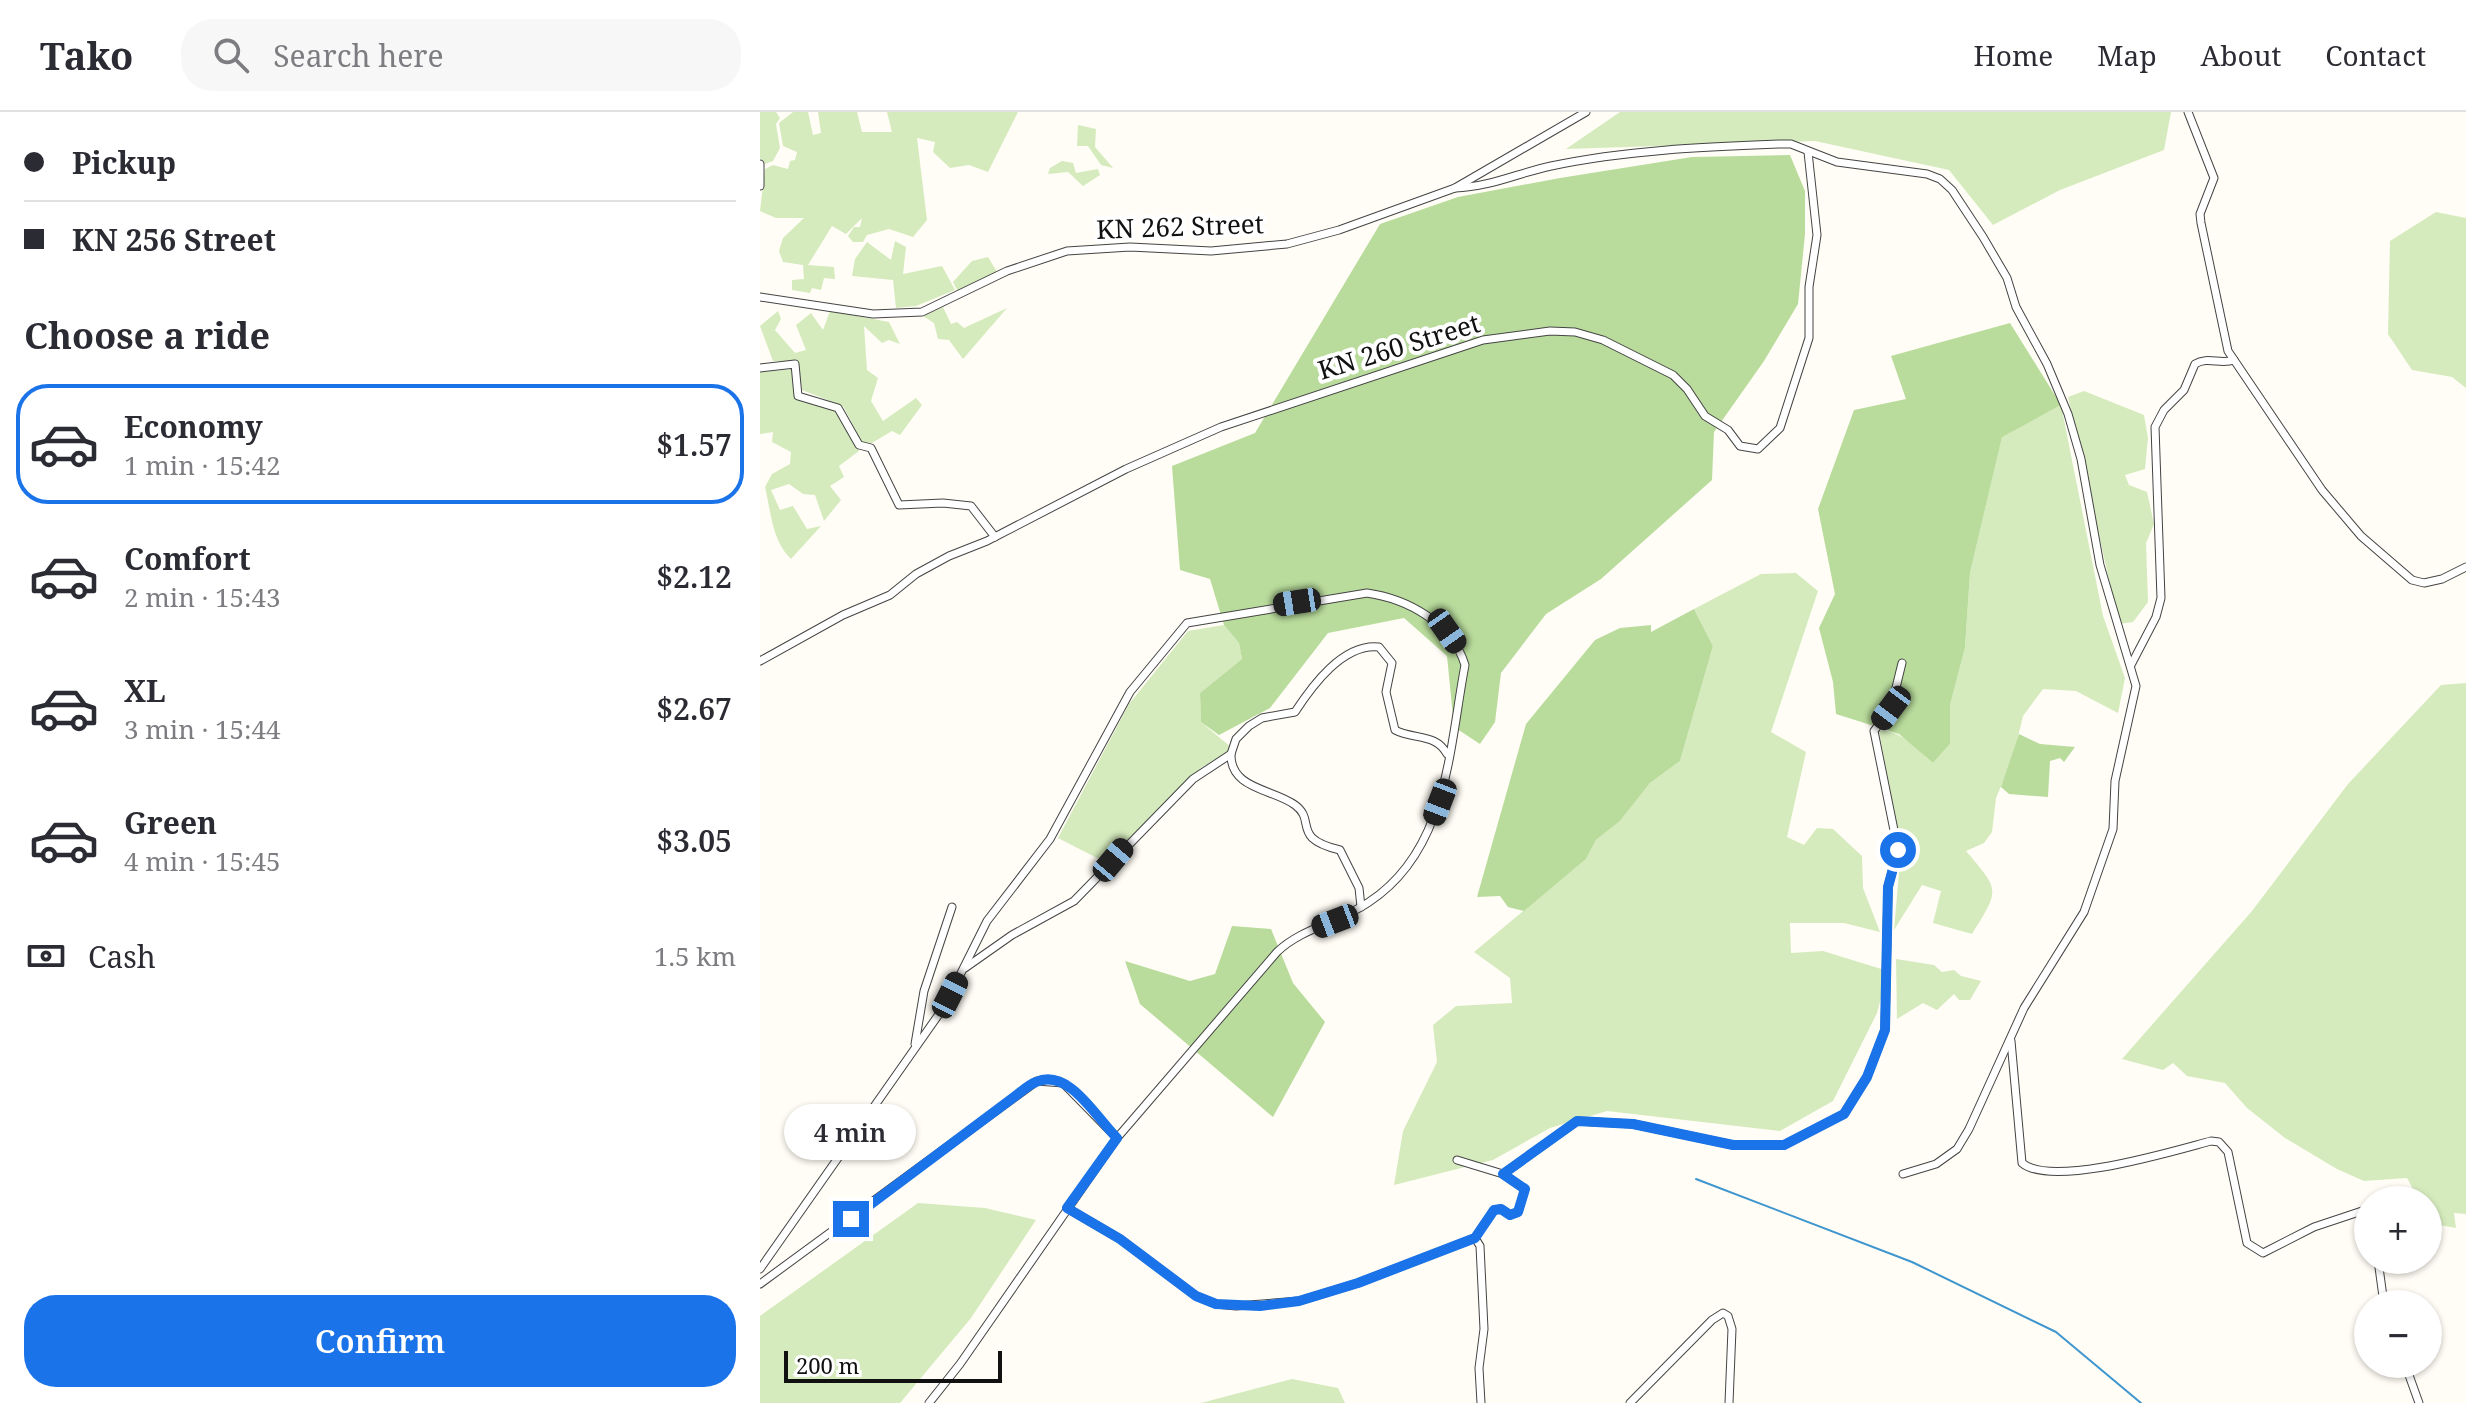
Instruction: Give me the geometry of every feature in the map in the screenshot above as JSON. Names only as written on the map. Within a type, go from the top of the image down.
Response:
[{"type":"street","name":"KN 262 Street","points":[[760,297],[873,314],[922,312],[1007,271],[1067,251],[1130,247],[1211,251],[1287,244],[1339,230],[1455,188],[1586,112]]},
{"type":"street","points":[[2188,112],[2214,178],[2200,214],[2224,332],[2234,360],[2322,490],[2361,536],[2401,573],[2424,583],[2442,579],[2466,567]]},
{"type":"street","points":[[1455,188],[1491,185],[1549,166],[1707,146],[1791,144],[1837,162],[1927,174],[1940,179],[1952,190],[1996,257],[2068,414],[2081,459],[2100,565],[2136,686],[2134,709],[2115,781],[2113,829],[2084,912],[2043,974],[1957,1149],[1936,1164],[1903,1174]]},
{"type":"street","name":"KN 260 Street","points":[[760,661],[843,615],[872,605],[949,556],[995,537],[1126,469],[1221,427],[1483,340],[1527,333],[1575,332],[1603,340],[1653,363],[1687,389],[1705,416],[1728,430],[1740,446],[1758,449],[1780,428],[1809,338],[1809,287],[1817,235],[1808,152]]},
{"type":"street","points":[[760,164],[760,186]]},
{"type":"street","points":[[2131,665],[2156,617],[2161,598],[2155,427],[2164,410],[2184,390],[2195,364],[2205,359],[2223,363],[2234,360]]},
{"type":"street","points":[[760,368],[795,364],[798,396],[838,408],[859,445],[871,448],[899,505],[943,503],[971,506],[995,537]]},
{"type":"street","points":[[760,1269],[944,1007],[987,921],[1050,839],[1130,692],[1187,623],[1320,598],[1367,593],[1391,596],[1447,631],[1460,650],[1465,665],[1448,756],[1446,786],[1407,868],[1361,907],[1285,944],[1117,1138],[960,1364],[929,1403]]},
{"type":"street","points":[[1361,907],[1359,888],[1340,850],[1315,843],[1305,829],[1304,817],[1296,806],[1264,793],[1238,776],[1231,764],[1236,739],[1262,718],[1295,712],[1310,687],[1327,671],[1367,646],[1379,647],[1392,663],[1386,692],[1395,730],[1409,738],[1430,738],[1441,743],[1448,756]]},
{"type":"street","points":[[1503,1174],[1577,1121],[1633,1124],[1733,1145],[1784,1145],[1844,1114],[1867,1077],[1885,1030],[1888,887],[1898,850],[1874,731],[1891,708],[1902,663]]},
{"type":"street","points":[[963,969],[1012,935],[1074,901],[1193,779],[1231,754]]},
{"type":"street","points":[[914,1048],[924,991],[952,907]]},
{"type":"street","points":[[2010,1039],[2022,1163],[2029,1169],[2043,1173],[2081,1170],[2211,1141],[2219,1142],[2228,1152],[2247,1243],[2263,1253],[2314,1227],[2354,1214]]},
{"type":"street","points":[[760,1284],[1037,1081],[1063,1083],[1117,1138]]},
{"type":"street","points":[[1067,1208],[1120,1239],[1196,1296],[1216,1304],[1236,1306],[1299,1301],[1358,1283],[1475,1238],[1494,1210],[1501,1209],[1510,1215],[1518,1212],[1525,1189],[1503,1174],[1457,1160]]},
{"type":"street","points":[[1475,1238],[1480,1246],[1483,1306],[1481,1403]]},
{"type":"street","points":[[1630,1403],[1712,1320],[1723,1313],[1731,1322],[1732,1329],[1729,1403]]},
{"type":"street","points":[[2410,1378],[2419,1403]]},
{"type":"green space","points":[[760,112],[776,112],[780,118],[776,124],[780,148],[773,161],[765,164],[760,158]]},
{"type":"green space","points":[[793,112],[808,112],[813,135],[821,133],[818,112],[857,112],[862,132],[892,132],[887,112],[1018,112],[988,172],[969,165],[950,168],[933,152],[935,142],[917,138],[927,220],[913,237],[889,229],[867,235],[863,242],[853,242],[848,236],[854,227],[860,227],[862,218],[846,234],[832,226],[808,265],[834,267],[835,279],[824,278],[821,290],[812,288],[810,293],[792,290],[792,280],[804,279],[803,265],[783,262],[779,251],[783,238],[804,218],[776,218],[760,211],[765,169],[773,165],[788,169],[790,161],[795,160],[797,152],[783,146],[779,123]]},
{"type":"green space","points":[[1620,112],[2171,112],[2164,150],[2060,190],[1993,225],[1949,170],[1815,141],[1566,149]]},
{"type":"green space","points":[[1078,125],[1096,129],[1095,147],[1113,168],[1101,165],[1088,146],[1077,146]]},
{"type":"green space","points":[[1790,155],[1805,191],[1805,234],[1798,304],[1764,361],[1714,432],[1712,480],[1601,579],[1546,614],[1501,673],[1495,722],[1480,744],[1454,727],[1447,656],[1404,618],[1328,633],[1270,708],[1219,735],[1201,722],[1200,693],[1242,659],[1239,643],[1224,625],[1210,579],[1180,570],[1172,466],[1255,433],[1380,224],[1458,197],[1560,178],[1692,157]]},
{"type":"green space","points":[[1062,161],[1073,163],[1076,173],[1098,169],[1100,175],[1083,186],[1068,172],[1048,174],[1050,168]]},
{"type":"green space","points":[[2436,212],[2466,218],[2466,388],[2452,377],[2412,370],[2388,334],[2390,241]]},
{"type":"green space","points":[[895,241],[906,247],[903,274],[942,266],[955,290],[916,306],[896,308],[893,280],[852,276],[855,259],[867,242],[891,260]]},
{"type":"green space","points":[[988,257],[997,272],[958,292],[953,282],[972,261]]},
{"type":"green space","points":[[943,307],[951,324],[957,322],[964,328],[1007,308],[963,359],[949,340],[938,339],[934,323],[923,316]]},
{"type":"green space","points":[[778,311],[781,319],[775,330],[795,353],[806,350],[796,325],[811,313],[823,330],[830,311],[889,322],[900,344],[889,340],[882,343],[864,326],[867,370],[878,378],[871,401],[883,421],[916,398],[922,405],[900,435],[892,431],[872,443],[862,442],[843,406],[802,390],[798,361],[773,361],[760,326]]},
{"type":"green space","points":[[2010,323],[2061,405],[2002,437],[1970,573],[1965,648],[1950,705],[1950,744],[1933,763],[1899,734],[1836,714],[1833,682],[1819,628],[1835,594],[1818,509],[1854,410],[1906,399],[1891,356]]},
{"type":"green space","points":[[795,369],[794,398],[835,411],[859,451],[839,466],[844,477],[830,486],[841,500],[824,521],[815,495],[803,494],[789,484],[771,490],[780,510],[793,506],[807,529],[821,526],[791,559],[776,535],[765,487],[772,474],[790,464],[791,452],[772,442],[773,432],[760,434],[760,372]]},
{"type":"green space","points":[[2084,391],[2144,415],[2148,438],[2145,469],[2125,475],[2129,485],[2147,492],[2154,524],[2146,543],[2148,602],[2133,622],[2119,624],[2068,397]]},
{"type":"green space","points":[[2061,405],[2103,616],[2125,678],[2118,713],[2076,691],[2043,689],[2023,716],[2013,758],[1996,798],[1992,832],[1984,843],[1966,851],[1985,875],[1992,891],[1988,908],[1972,934],[1933,923],[1941,891],[1922,885],[1894,930],[1901,850],[1879,731],[1901,737],[1933,763],[1950,744],[1950,705],[1965,648],[1970,573],[2002,436]]},
{"type":"green space","points":[[1796,573],[1818,591],[1771,732],[1806,752],[1787,837],[1804,845],[1817,828],[1833,829],[1862,856],[1863,888],[1880,932],[1844,923],[1790,923],[1791,953],[1823,951],[1888,971],[1877,1013],[1833,1101],[1780,1131],[1607,1111],[1550,1128],[1493,1160],[1394,1185],[1403,1131],[1437,1062],[1433,1025],[1456,1006],[1512,1003],[1510,978],[1474,952],[1586,859],[1596,840],[1620,821],[1650,783],[1680,761],[1713,646],[1694,609],[1761,574]]},
{"type":"green space","points":[[1694,609],[1713,646],[1680,761],[1650,783],[1620,821],[1596,840],[1586,859],[1524,911],[1508,907],[1500,896],[1477,897],[1526,724],[1595,640],[1620,628],[1651,625],[1651,632]]},
{"type":"green space","points":[[1224,625],[1239,643],[1242,659],[1200,693],[1201,722],[1233,749],[1202,767],[1113,854],[1099,859],[1058,838],[1129,704],[1188,631]]},
{"type":"green space","points":[[2466,683],[2466,1214],[2454,1213],[2456,1228],[2442,1226],[2442,1186],[2411,1186],[2407,1178],[2364,1181],[2285,1138],[2247,1108],[2225,1083],[2187,1076],[2173,1063],[2163,1070],[2122,1059],[2252,911],[2348,784],[2441,685]]},
{"type":"green space","points":[[2019,734],[2040,744],[2075,747],[2064,762],[2060,758],[2050,761],[2048,797],[2009,794],[2001,787]]},
{"type":"green space","points":[[1232,926],[1271,929],[1293,983],[1325,1022],[1273,1117],[1140,1004],[1125,961],[1190,981],[1215,974]]},
{"type":"green space","points":[[1896,959],[1934,965],[1942,972],[1954,970],[1961,976],[1981,981],[1970,1000],[1959,1000],[1954,994],[1937,1010],[1923,1003],[1897,1019]]},
{"type":"green space","points":[[918,1203],[985,1208],[1036,1220],[971,1318],[900,1403],[760,1403],[760,1316]]},
{"type":"green space","points":[[1292,1379],[1338,1388],[1345,1403],[1201,1403]]},
{"type":"waterway","points":[[1696,1179],[1912,1262],[2056,1332],[2141,1403]]},
{"type":"route","points":[[851,1219],[930,1162],[982,1119],[1037,1081],[1050,1079],[1063,1083],[1077,1095],[1117,1138],[1067,1208],[1120,1239],[1196,1296],[1216,1304],[1236,1306],[1282,1305],[1299,1301],[1358,1283],[1475,1238],[1497,1208],[1510,1215],[1518,1212],[1525,1189],[1503,1174],[1577,1121],[1633,1124],[1733,1145],[1784,1145],[1844,1114],[1867,1077],[1885,1030],[1888,887],[1898,850]]}]
